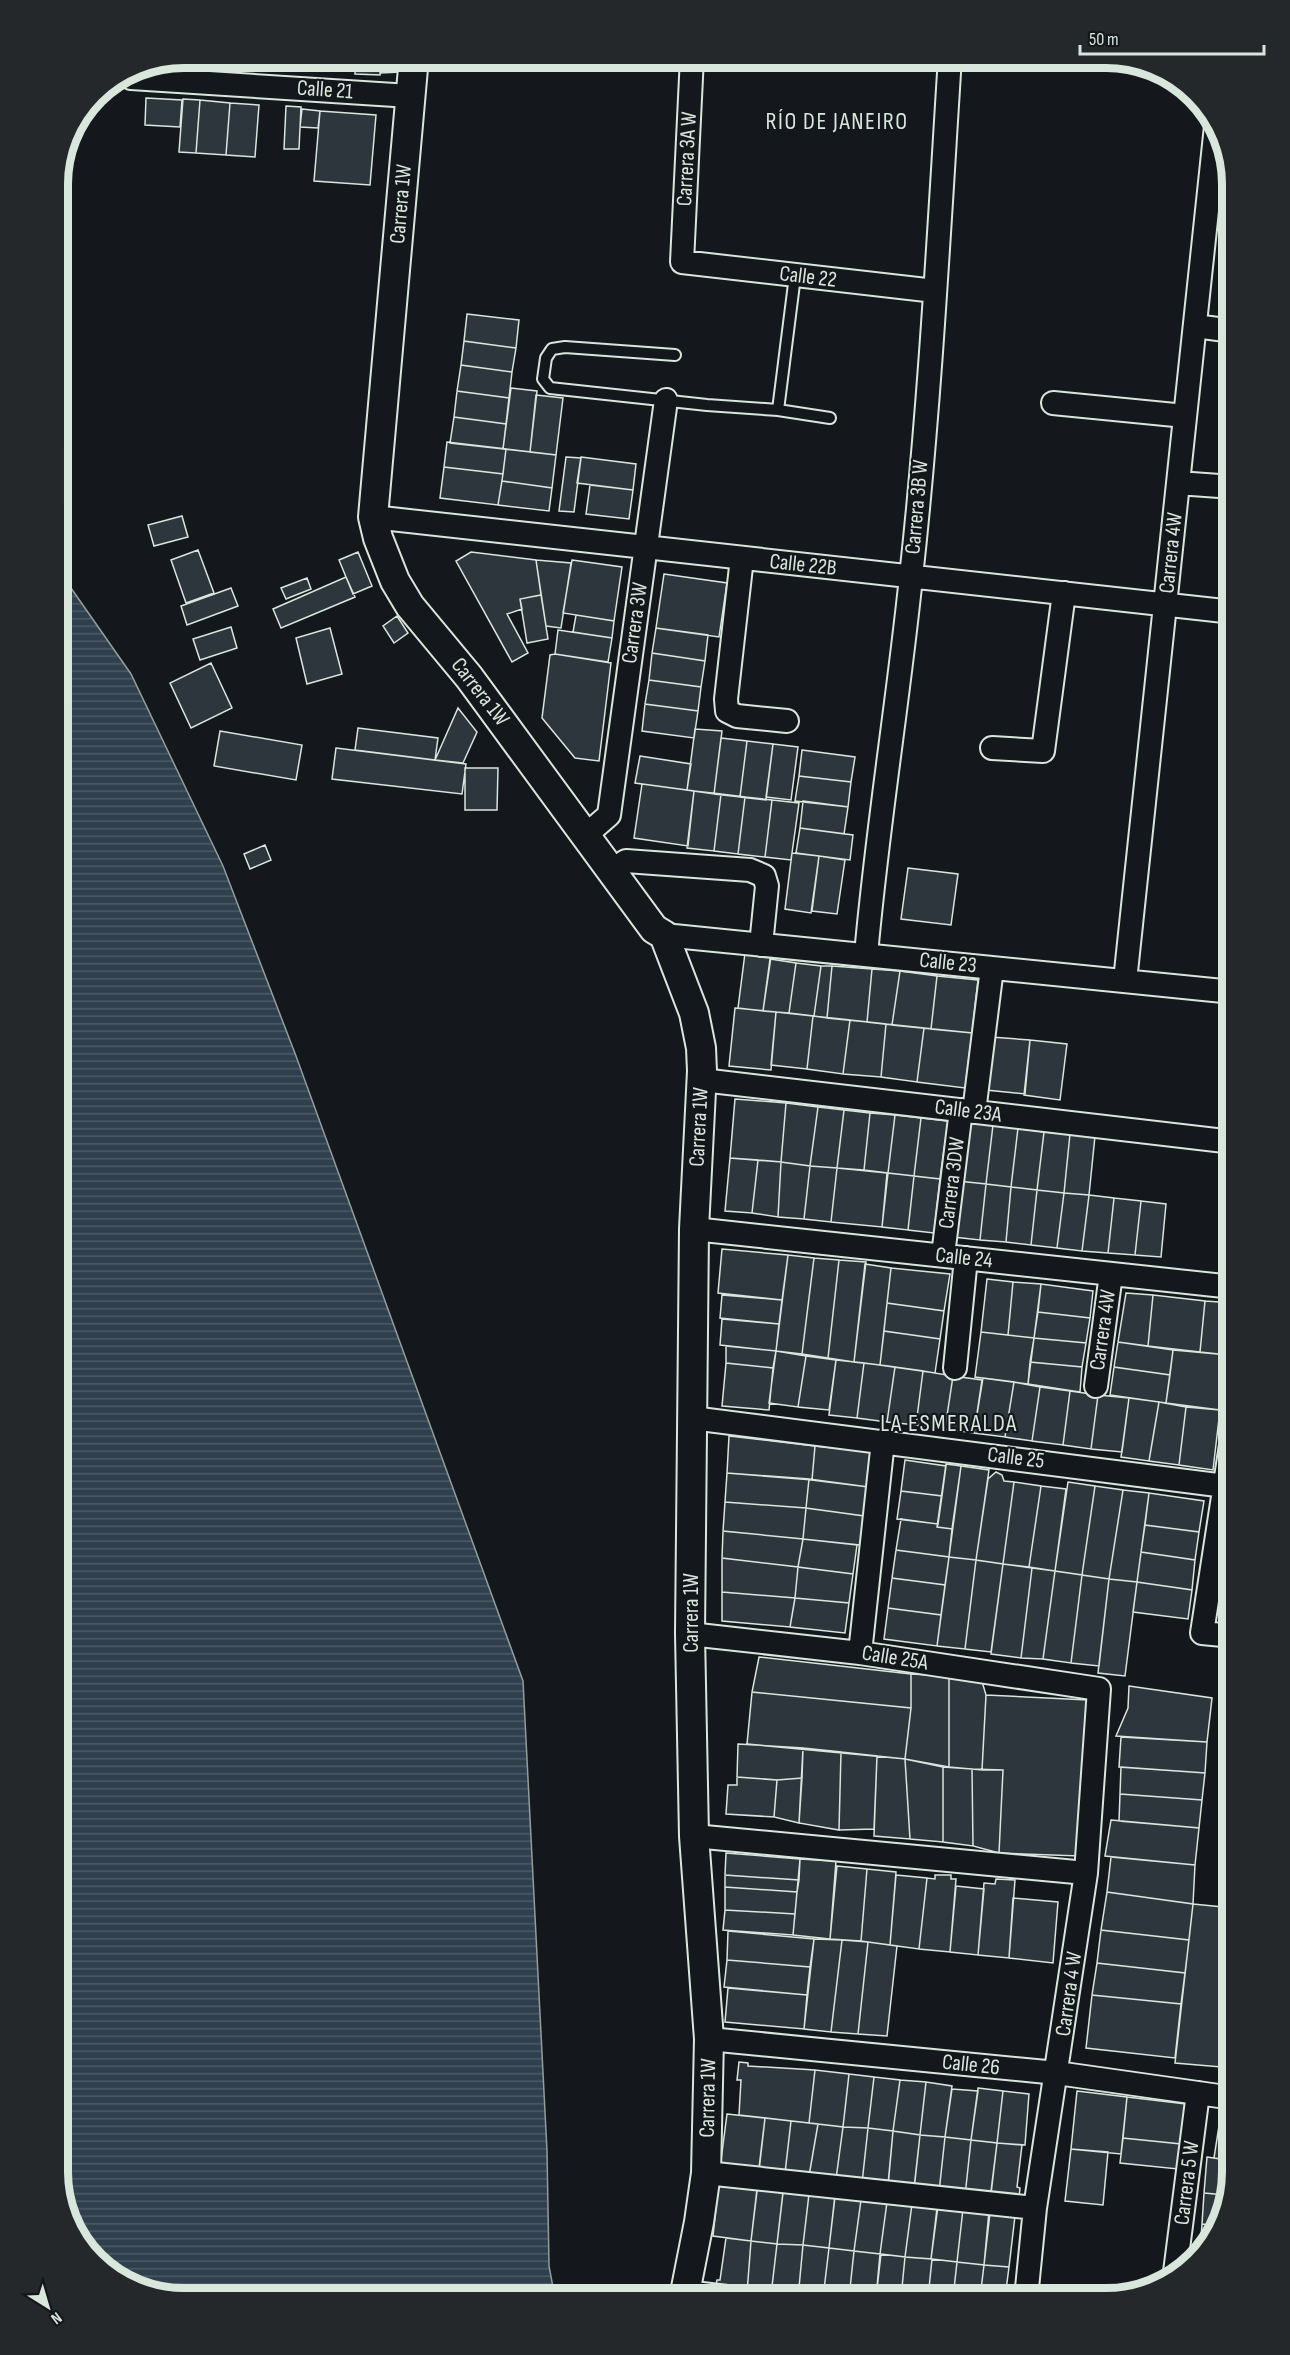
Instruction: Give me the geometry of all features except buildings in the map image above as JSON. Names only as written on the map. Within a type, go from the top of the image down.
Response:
[{"type":"street","name":"Carrera 1W","points":[[413,68],[373,517],[378,538],[395,581],[410,606],[469,677],[654,929],[664,935],[694,1013],[701,1048],[702,1080],[694,1228],[690,1634],[694,1836],[709,2039],[706,2173],[686,2288]]},
{"type":"street","name":"Carrera 3A W","points":[[682,261],[691,68]]},
{"type":"street","name":"Carrera 3B W","points":[[867,955],[876,854],[911,577],[935,291],[949,68]]},
{"type":"street","name":"Calle 21","points":[[141,75],[410,96]]},
{"type":"street","name":"Carrera 4W","points":[[1125,981],[1214,140]]},
{"type":"street","name":"Calle 22","points":[[682,261],[935,291]]},
{"type":"street","points":[[1195,327],[1222,330]]},
{"type":"street","name":"Carrera 3W","points":[[586,835],[609,815],[666,400]]},
{"type":"street","points":[[1053,403],[1185,416]]},
{"type":"street","points":[[1178,483],[1222,486]]},
{"type":"street","name":"Calle 22B","points":[[373,517],[1222,611]]},
{"type":"street","points":[[742,558],[726,699],[727,711],[737,716],[787,721]]},
{"type":"street","points":[[992,748],[1043,751],[1064,594]]},
{"type":"street","points":[[612,870],[626,861],[750,870],[764,876],[767,885],[761,945]]},
{"type":"street","name":"Calle 23","points":[[664,935],[1222,991]]},
{"type":"street","name":"Carrera 3DW","points":[[955,1368],[955,1257],[967,1111],[992,968]]},
{"type":"street","name":"Calle 23A","points":[[702,1080],[1222,1141]]},
{"type":"street","name":"Calle 24","points":[[694,1228],[1222,1286]]},
{"type":"street","name":"Carrera 4W","points":[[1095,1386],[1111,1274]]},
{"type":"street","name":"Calle 25","points":[[692,1418],[1222,1485]]},
{"type":"street","points":[[860,1653],[883,1441]]},
{"type":"street","points":[[1222,1524],[1202,1633],[1222,1635]]},
{"type":"street","name":"Calle 25A","points":[[690,1634],[860,1653],[1099,1689]]},
{"type":"street","name":"Carrera 4 W","points":[[1027,2288],[1035,2208],[1086,1873],[1099,1689]]},
{"type":"street","points":[[694,1836],[1086,1873]]},
{"type":"street","name":"Calle 26","points":[[709,2039],[1057,2073],[1222,2096]]},
{"type":"street","name":"Carrera 5 W","points":[[1176,2264],[1198,2093]]},
{"type":"street","points":[[706,2173],[1035,2208]]},
{"type":"lane","points":[[778,410],[795,276]]},
{"type":"lane","points":[[675,355],[565,347],[552,349],[546,358],[543,379],[550,388],[778,410],[830,418]]},
{"type":"water","points":[[68,584],[131,674],[223,866],[296,1056],[523,1681],[547,2151],[549,2266],[553,2287],[175,2287],[160,2285],[132,2276],[101,2254],[83,2230],[71,2202],[68,2187]]},
{"type":"district","name":"RÍO DE JANEIRO","points":[[837,121]]},
{"type":"district","name":"LA ESMERALDA","points":[[949,1423]]}]
